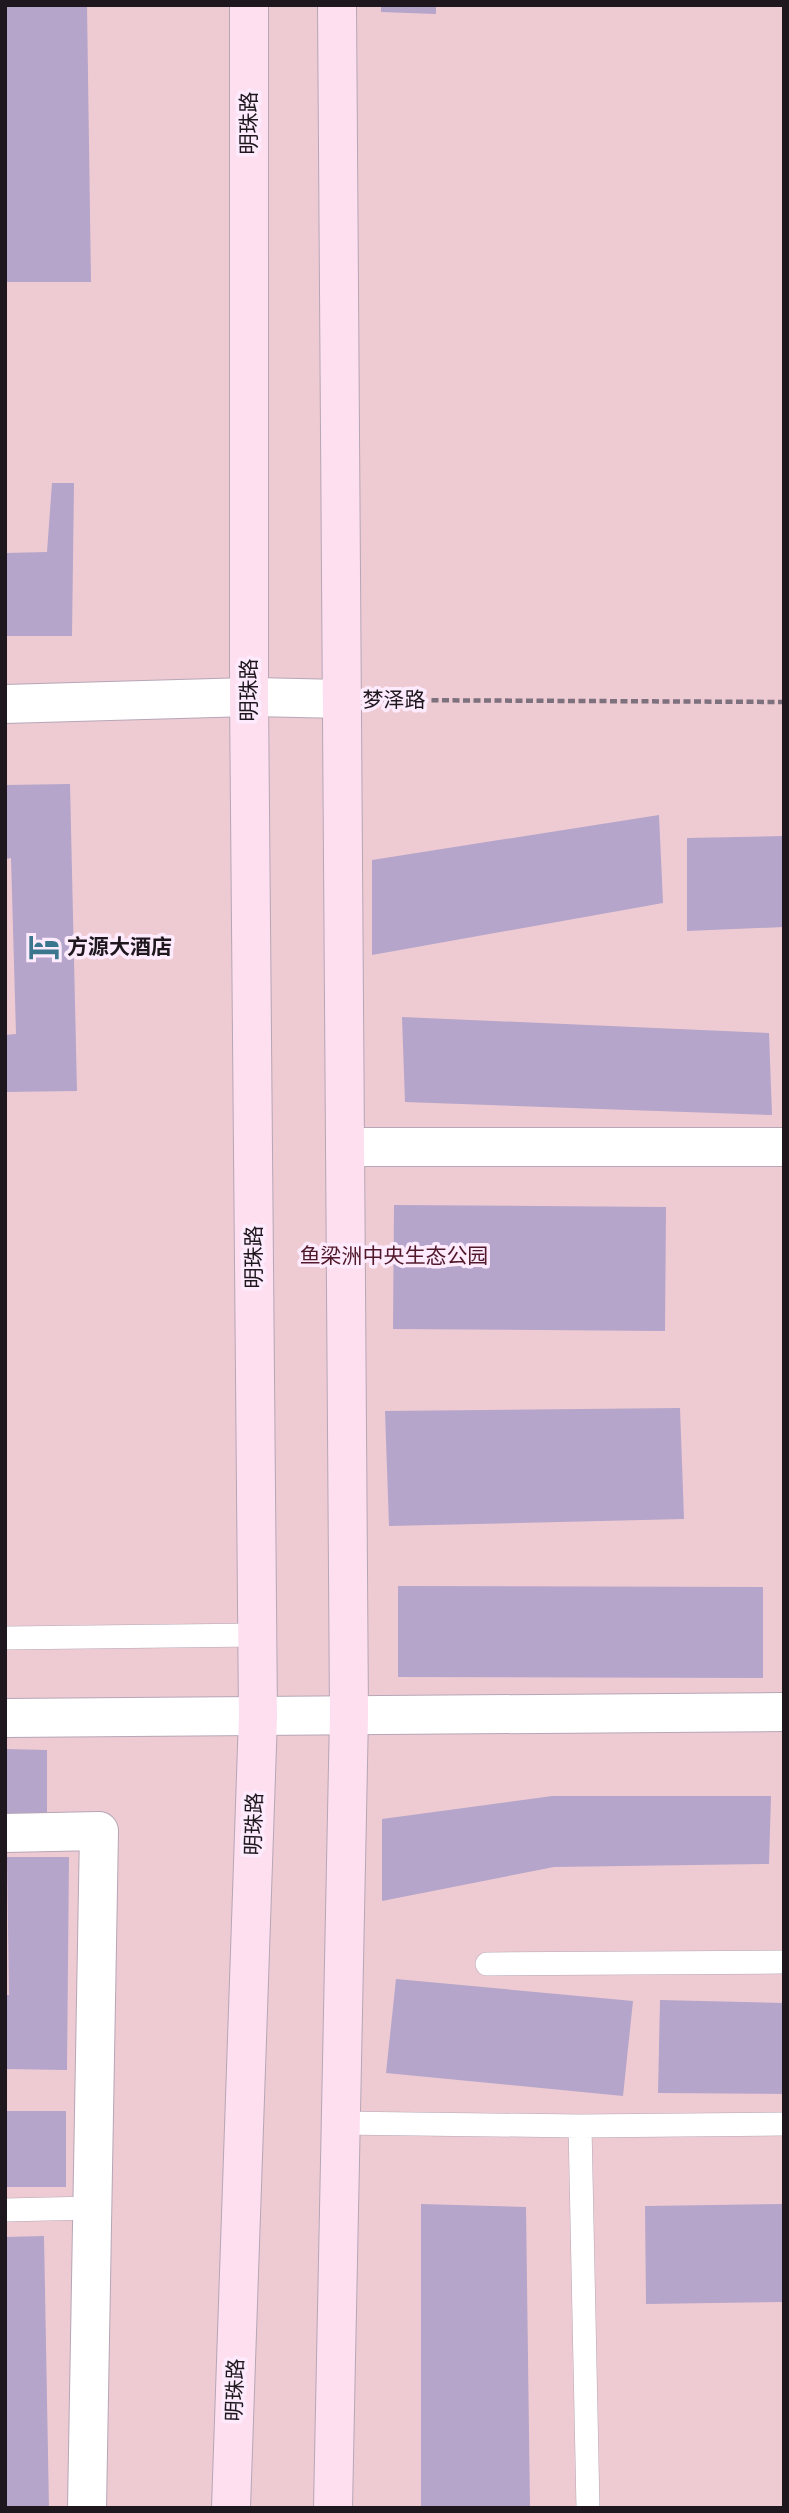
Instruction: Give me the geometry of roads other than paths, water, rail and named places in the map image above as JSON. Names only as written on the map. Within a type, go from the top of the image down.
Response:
[{"type":"street","name":"明珠路","points":[[231,2508],[258,1717],[249,698],[249,5]]},
{"type":"street","points":[[333,2508],[349,1715],[337,5]]},
{"type":"street","name":"梦泽路","points":[[5,704],[249,698],[342,699]]},
{"type":"street","points":[[345,1147],[784,1147]]},
{"type":"street","points":[[5,1718],[784,1712]]},
{"type":"street","points":[[5,1833],[99,1831],[87,2508]]},
{"type":"lane","points":[[5,1638],[257,1635]]},
{"type":"lane","points":[[487,1964],[784,1962]]},
{"type":"lane","points":[[339,2123],[580,2126],[784,2124]]},
{"type":"lane","points":[[580,2126],[588,2508]]},
{"type":"lane","points":[[5,2210],[92,2208]]},
{"type":"place","name":"方源大酒店","points":[[44,947]]},
{"type":"park label","name":"鱼梁洲中央生态公园","points":[[394,1256]]}]
